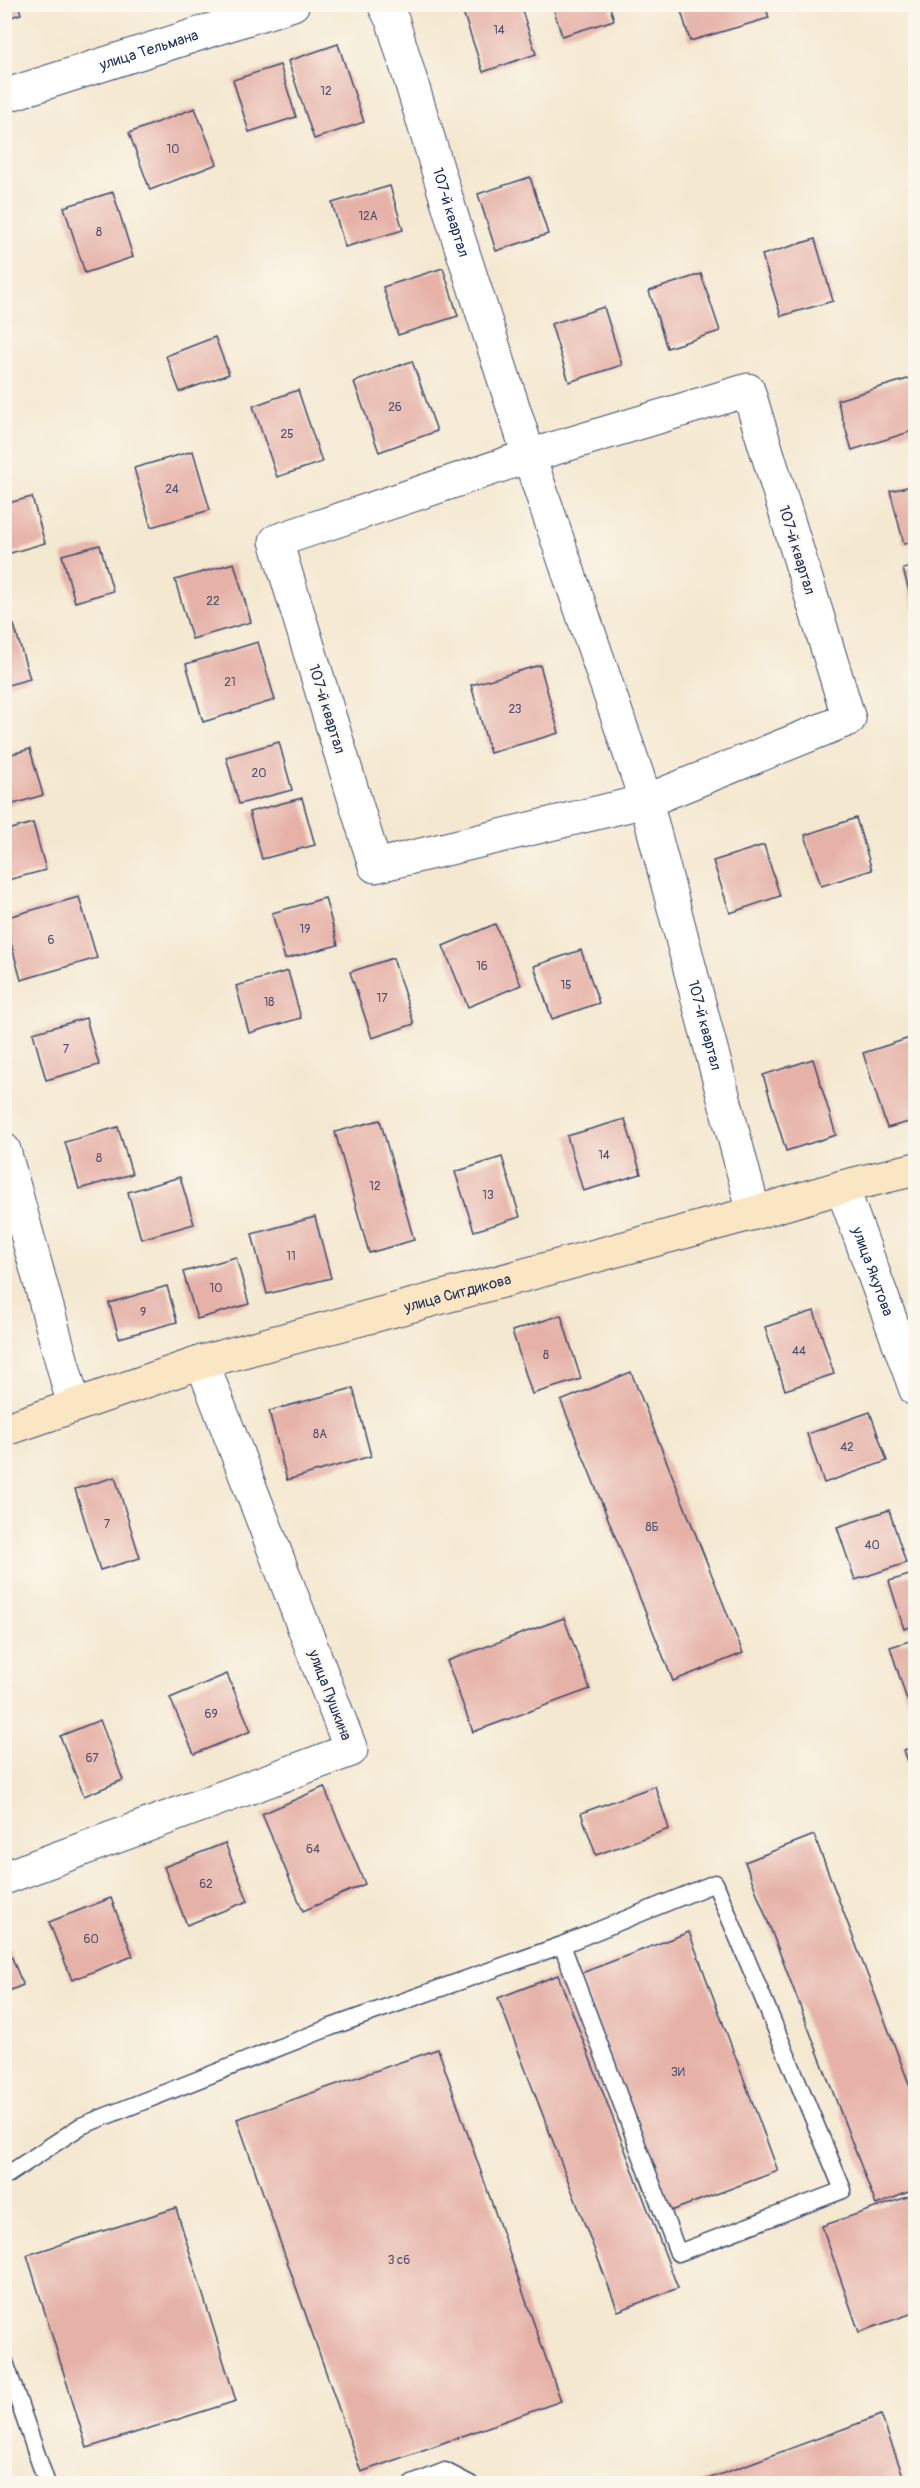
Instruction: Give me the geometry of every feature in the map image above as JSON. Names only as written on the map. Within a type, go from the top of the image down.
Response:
[{"type":"street","name":"улица Тельмана","points":[[4,96],[293,4]]},
{"type":"street","name":"107-й квартал","points":[[384,4],[393,22],[459,240],[529,456],[646,801],[754,1213]]},
{"type":"street","name":"107-й квартал","points":[[748,390],[849,719],[646,801],[375,866],[276,541],[529,456],[748,390]]},
{"type":"street","points":[[4,1150],[74,1406]]},
{"type":"street","name":"улица Ситдикова","points":[[4,1430],[202,1362],[915,1169]]},
{"type":"street","name":"улица Якутова","points":[[842,1187],[915,1390]]},
{"type":"street","name":"улица Пушкина","points":[[4,1878],[351,1750],[202,1362]]},
{"type":"lane","points":[[4,2177],[81,2126],[331,2027],[562,1945],[715,1883],[843,2190],[678,2253],[562,1945]]},
{"type":"lane","points":[[4,2359],[47,2484]]},
{"type":"lane","points":[[412,2484],[446,2471],[470,2484]]},
{"type":"building","points":[[4,4],[18,4],[21,14],[4,19]]},
{"type":"building","points":[[520,4],[536,54],[483,72],[461,6]]},
{"type":"building","points":[[552,4],[609,4],[614,20],[562,36]]},
{"type":"building","points":[[679,4],[765,4],[769,18],[690,41]]},
{"type":"building","points":[[338,44],[364,122],[314,139],[288,61]]},
{"type":"building","points":[[280,65],[296,117],[249,132],[233,80]]},
{"type":"building","points":[[195,108],[217,164],[150,190],[129,133]]},
{"type":"building","points":[[530,177],[548,234],[496,251],[478,194]]},
{"type":"building","points":[[390,186],[403,230],[345,247],[332,203]]},
{"type":"building","points":[[113,192],[133,257],[85,273],[64,207]]},
{"type":"building","points":[[815,239],[833,301],[781,316],[762,255]]},
{"type":"building","points":[[443,268],[458,316],[398,335],[383,287]]},
{"type":"building","points":[[701,274],[720,331],[667,348],[649,291]]},
{"type":"building","points":[[604,307],[622,365],[569,382],[551,324]]},
{"type":"building","points":[[215,337],[229,374],[180,392],[166,356]]},
{"type":"building","points":[[412,361],[437,431],[379,452],[354,382]]},
{"type":"building","points":[[911,378],[916,393],[916,430],[852,450],[837,400]]},
{"type":"building","points":[[298,390],[322,462],[277,477],[253,406]]},
{"type":"building","points":[[193,451],[210,510],[151,527],[134,468]]},
{"type":"building","points":[[916,485],[916,541],[904,544],[890,491]]},
{"type":"building","points":[[32,497],[45,543],[7,554],[4,544],[4,504]]},
{"type":"building","points":[[100,545],[113,591],[75,602],[62,555]]},
{"type":"building","points":[[234,563],[251,622],[192,639],[175,580]]},
{"type":"building","points":[[916,566],[916,613],[915,613],[903,569]]},
{"type":"building","points":[[14,625],[30,679],[4,686],[4,628]]},
{"type":"building","points":[[258,642],[275,700],[203,722],[186,664]]},
{"type":"building","points":[[540,665],[559,733],[490,753],[471,685]]},
{"type":"building","points":[[279,742],[292,790],[239,804],[226,757]]},
{"type":"building","points":[[30,749],[43,795],[4,807],[4,756]]},
{"type":"building","points":[[302,798],[315,845],[262,859],[249,812]]},
{"type":"building","points":[[856,818],[872,870],[821,886],[805,835]]},
{"type":"building","points":[[33,823],[46,870],[4,881],[4,831]]},
{"type":"building","points":[[764,845],[780,896],[730,913],[713,861]]},
{"type":"building","points":[[79,897],[97,958],[21,980],[4,918]]},
{"type":"building","points":[[325,898],[338,945],[285,959],[272,913]]},
{"type":"building","points":[[495,924],[521,985],[468,1007],[443,946]]},
{"type":"building","points":[[581,950],[599,1003],[552,1019],[534,966]]},
{"type":"building","points":[[393,958],[414,1024],[372,1038],[350,972]]},
{"type":"building","points":[[288,971],[301,1018],[249,1033],[236,986]]},
{"type":"building","points":[[86,1018],[99,1065],[46,1080],[33,1033]]},
{"type":"building","points":[[913,1037],[916,1044],[916,1120],[887,1128],[863,1053]]},
{"type":"building","points":[[813,1059],[836,1135],[786,1151],[763,1075]]},
{"type":"building","points":[[625,1119],[641,1174],[583,1191],[567,1136]]},
{"type":"building","points":[[380,1120],[414,1240],[369,1253],[335,1132]]},
{"type":"building","points":[[118,1127],[132,1174],[79,1189],[65,1142]]},
{"type":"building","points":[[502,1157],[520,1217],[474,1231],[455,1172]]},
{"type":"building","points":[[180,1177],[194,1224],[141,1239],[128,1192]]},
{"type":"building","points":[[315,1217],[331,1278],[267,1294],[252,1234]]},
{"type":"building","points":[[236,1257],[249,1304],[197,1319],[183,1272]]},
{"type":"building","points":[[167,1286],[177,1322],[119,1338],[109,1303]]},
{"type":"building","points":[[814,1311],[834,1374],[785,1390],[765,1327]]},
{"type":"building","points":[[561,1315],[581,1379],[532,1394],[512,1331]]},
{"type":"building","points":[[631,1372],[743,1653],[673,1681],[561,1401]]},
{"type":"building","points":[[353,1388],[371,1456],[287,1480],[269,1411]]},
{"type":"building","points":[[870,1412],[887,1461],[824,1483],[807,1434]]},
{"type":"building","points":[[115,1477],[140,1558],[100,1570],[75,1489]]},
{"type":"building","points":[[889,1510],[906,1563],[855,1580],[837,1527]]},
{"type":"building","points":[[916,1573],[916,1625],[904,1629],[889,1581]]},
{"type":"building","points":[[564,1618],[590,1689],[473,1732],[447,1661]]},
{"type":"building","points":[[916,1639],[916,1697],[907,1700],[890,1647]]},
{"type":"building","points":[[227,1674],[251,1731],[194,1754],[170,1698]]},
{"type":"building","points":[[100,1720],[123,1780],[84,1796],[60,1736]]},
{"type":"building","points":[[916,1746],[916,1781],[915,1781],[904,1750]]},
{"type":"building","points":[[655,1786],[669,1829],[596,1855],[581,1813]]},
{"type":"building","points":[[324,1787],[365,1884],[303,1911],[262,1814]]},
{"type":"building","points":[[814,1835],[916,2102],[916,2189],[876,2205],[745,1862]]},
{"type":"building","points":[[225,1843],[248,1901],[187,1925],[164,1867]]},
{"type":"building","points":[[111,1898],[133,1956],[72,1980],[49,1922]]},
{"type":"building","points":[[689,1932],[778,2171],[668,2212],[579,1974]]},
{"type":"building","points":[[4,1938],[23,1985],[4,1993]]},
{"type":"building","points":[[558,1975],[678,2288],[618,2311],[498,1998]]},
{"type":"building","points":[[438,2049],[561,2401],[361,2472],[237,2119]]},
{"type":"building","points":[[916,2194],[916,2312],[859,2332],[822,2226]]},
{"type":"building","points":[[176,2208],[236,2401],[87,2448],[27,2255]]},
{"type":"building","points":[[881,2415],[906,2484],[697,2484],[697,2483]]}]
